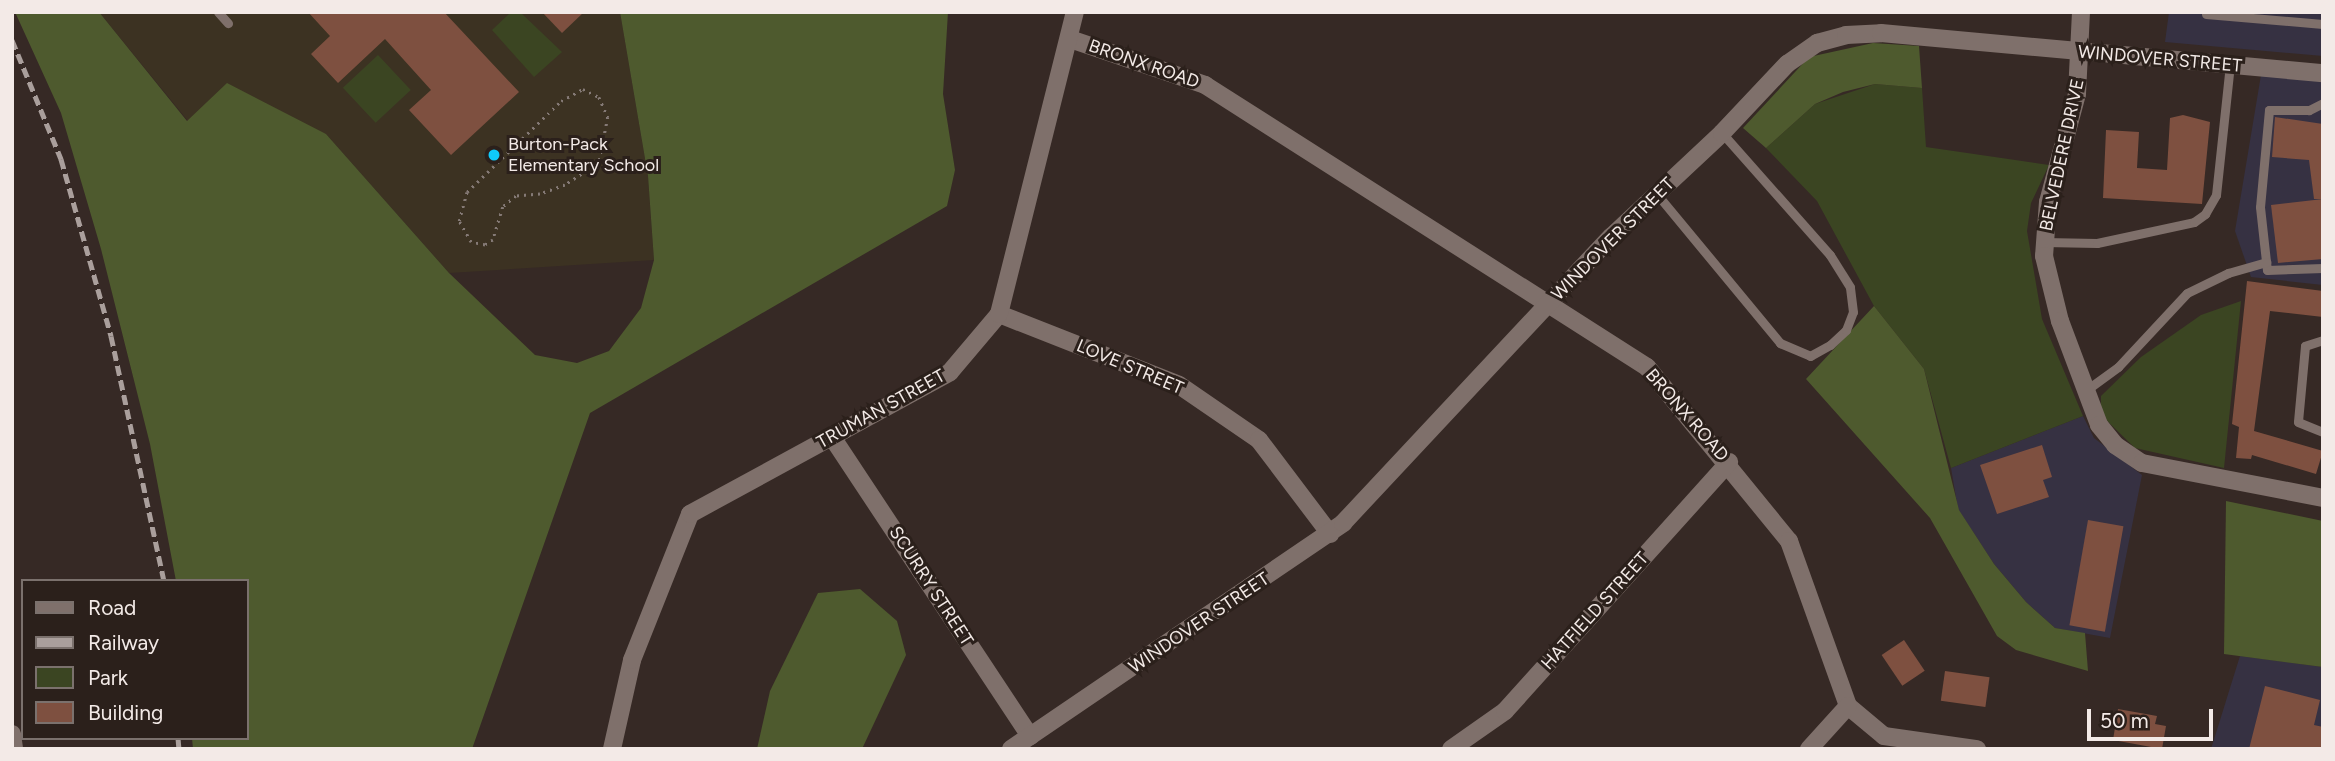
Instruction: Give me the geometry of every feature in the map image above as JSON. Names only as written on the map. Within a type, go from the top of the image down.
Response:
[{"type":"street","name":"TRUMAN STREET","points":[[612,749],[632,660],[690,514],[950,372],[999,314],[1075,12]]},
{"type":"street","name":"BELVEDERE DRIVE","points":[[2081,12],[2082,53],[2071,118],[2048,202],[2043,242],[2060,321],[2084,392],[2105,435],[2142,463],[2323,498]]},
{"type":"street","name":"WINDOVER STREET","points":[[1011,749],[1330,534],[1656,193],[1722,133],[1787,64],[1831,38],[1881,33],[2323,73]]},
{"type":"street","name":"BRONX ROAD","points":[[1070,38],[1205,85],[1647,367],[1729,462],[1789,541],[1848,706]]},
{"type":"street","name":"LOVE STREET","points":[[999,314],[1179,385],[1259,440],[1330,534]]},
{"type":"street","name":"SCURRY STREET","points":[[832,436],[1030,736]]},
{"type":"street","name":"HATFIELD STREET","points":[[1451,749],[1505,711],[1729,462]]},
{"type":"street","points":[[1809,749],[1848,706],[1884,736],[1977,749]]},
{"type":"street","points":[[12,734],[14,749]]},
{"type":"lane","points":[[218,12],[228,23]]},
{"type":"lane","points":[[2206,15],[2323,24]]},
{"type":"lane","points":[[2043,242],[2097,243],[2194,222],[2205,215],[2216,195],[2230,64]]},
{"type":"lane","points":[[2323,103],[2309,110],[2269,110],[2260,207],[2267,270],[2323,268]]},
{"type":"lane","points":[[1656,193],[1780,343],[1810,356],[1830,345],[1846,330],[1853,312],[1850,287],[1830,255],[1722,133]]},
{"type":"lane","points":[[2084,392],[2118,367],[2187,293],[2228,273],[2266,262]]},
{"type":"lane","points":[[2323,340],[2305,346],[2298,422],[2323,432]]},
{"type":"path","points":[[583,89],[599,97],[608,132],[599,163],[565,185],[508,201],[496,234],[485,245],[471,242],[458,221],[462,201],[472,186],[572,92],[583,89]]},
{"type":"shaded area","name":"Burton-Pack Elementary School","points":[[99,12],[620,12],[648,176],[654,260],[449,273],[326,134],[188,121]]},
{"type":"shaded area","points":[[2169,12],[2323,12],[2323,56],[2165,42]]},
{"type":"shaded area","points":[[2261,75],[2323,81],[2323,285],[2251,277],[2235,231]]},
{"type":"shaded area","points":[[2083,416],[2094,438],[2142,475],[2110,638],[2055,628],[2026,602],[1994,564],[1958,509],[1951,468]]},
{"type":"shaded area","points":[[2240,656],[2323,667],[2323,749],[2211,749]]},
{"type":"green space","points":[[15,12],[99,12],[187,121],[227,83],[326,134],[449,273],[535,355],[577,363],[609,351],[641,308],[654,260],[648,176],[620,12],[948,12],[943,94],[955,170],[947,206],[590,413],[472,749],[193,749],[192,740],[248,740],[248,579],[176,579],[150,444],[101,249],[61,113]]},
{"type":"green space","points":[[511,12],[520,12],[562,52],[534,77],[492,30]]},
{"type":"green space","points":[[1873,43],[1919,46],[1922,88],[1875,84],[1843,92],[1815,104],[1766,148],[1743,128],[1809,57]]},
{"type":"green space","points":[[378,55],[411,90],[376,123],[343,88]]},
{"type":"green space","points":[[1875,84],[1922,88],[1926,147],[2049,165],[2031,203],[2027,231],[2042,319],[2083,416],[1951,468],[1924,369],[1874,306],[1817,201],[1766,148],[1815,104]]},
{"type":"green space","points":[[2241,301],[2224,468],[2135,448],[2101,415],[2101,396],[2141,357],[2201,315]]},
{"type":"green space","points":[[1874,306],[1924,369],[1959,510],[1994,564],[2026,602],[2055,628],[2085,633],[2088,671],[2016,650],[1997,636],[1930,518],[1806,379]]},
{"type":"green space","points":[[2226,501],[2323,521],[2323,667],[2224,654]]},
{"type":"green space","points":[[860,589],[897,621],[906,655],[862,749],[757,749],[770,691],[818,593]]},
{"type":"building","points":[[308,12],[444,12],[519,92],[451,155],[409,110],[431,90],[385,39],[338,83],[311,54],[330,36]]},
{"type":"building","points":[[542,12],[584,12],[562,33]]},
{"type":"building","points":[[2183,115],[2210,122],[2202,204],[2103,198],[2106,130],[2139,132],[2137,168],[2167,170],[2170,118]]},
{"type":"building","points":[[2275,117],[2323,124],[2323,199],[2314,199],[2309,160],[2272,157]]},
{"type":"building","points":[[2323,199],[2323,259],[2278,263],[2271,205]]},
{"type":"building","points":[[2247,281],[2323,291],[2323,317],[2270,311],[2254,431],[2323,451],[2316,474],[2252,455],[2251,459],[2236,458],[2239,427],[2232,424]]},
{"type":"building","points":[[2042,445],[2052,477],[2043,480],[2049,497],[1997,514],[1980,465]]},
{"type":"building","points":[[2088,520],[2123,526],[2105,632],[2069,625]]},
{"type":"building","points":[[1904,640],[1925,671],[1902,686],[1882,655]]},
{"type":"building","points":[[1945,671],[1990,677],[1985,707],[1941,701]]},
{"type":"building","points":[[2265,686],[2320,700],[2314,725],[2323,727],[2323,749],[2249,749]]},
{"type":"building","points":[[2118,709],[2157,716],[2155,724],[2166,726],[2162,749],[2113,740]]},
{"type":"railway","points":[[12,40],[61,159],[111,336],[164,579]]},
{"type":"railway","points":[[178,740],[179,749]]},
{"type":"place","name":"Burton-Pack Elementary School","points":[[494,155]]}]
